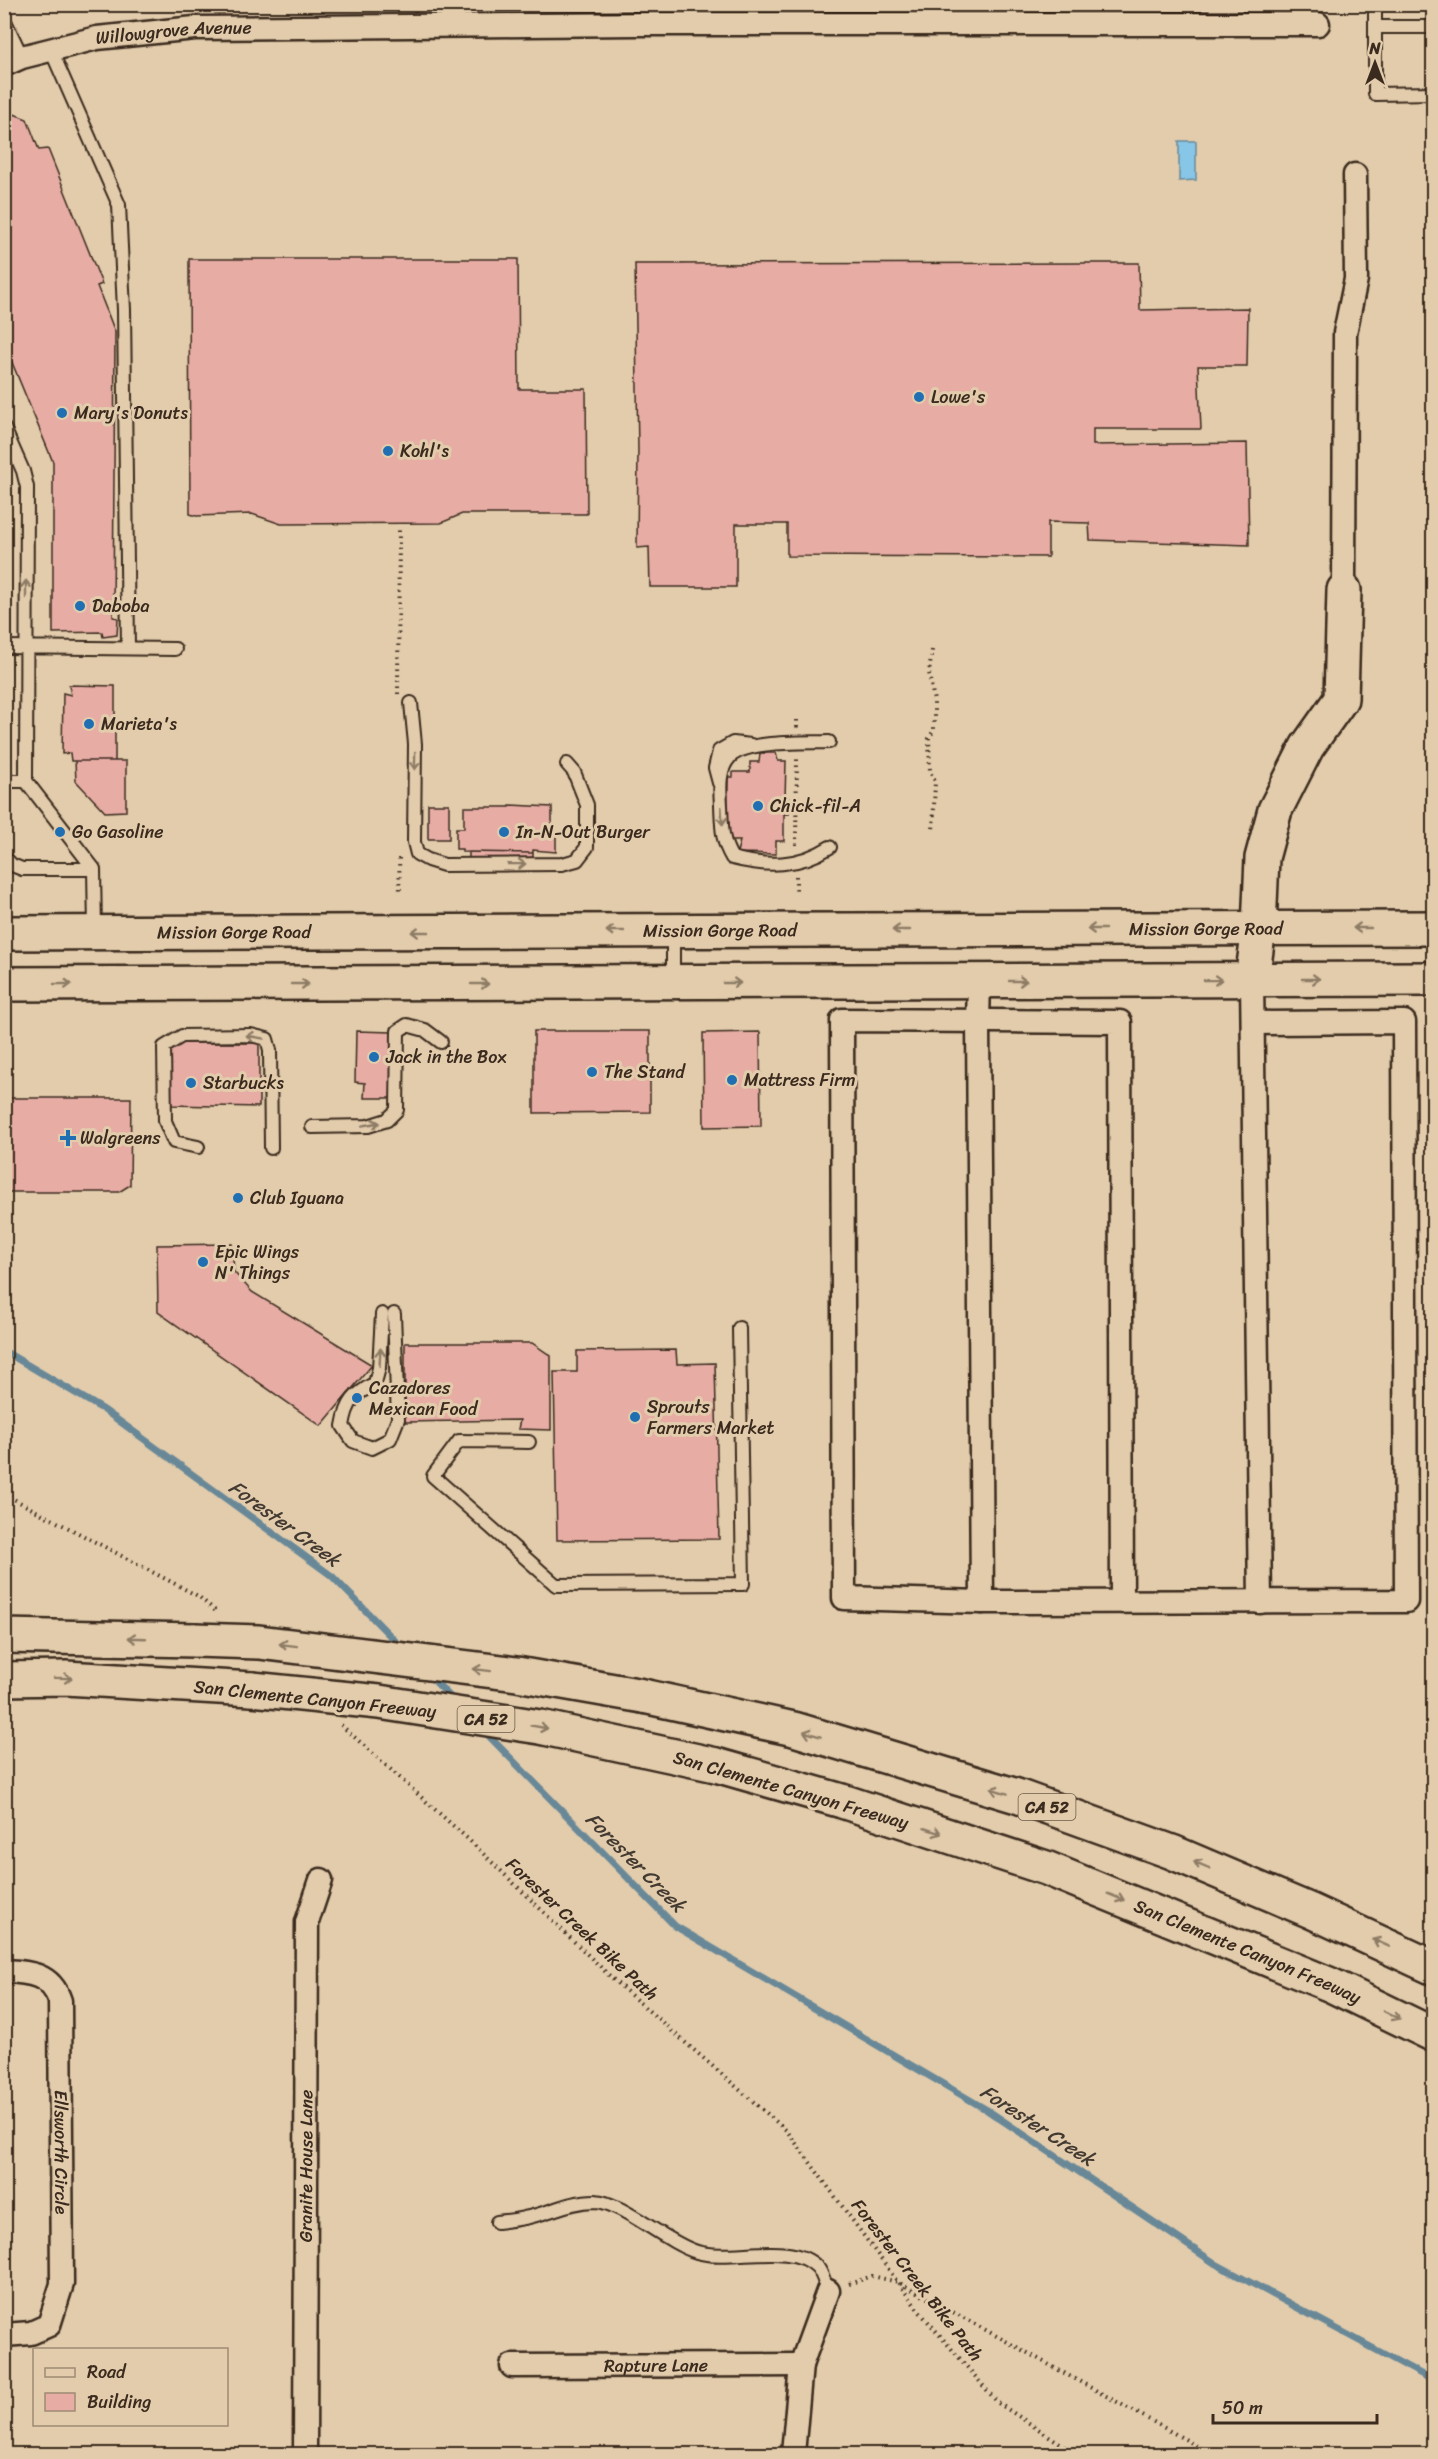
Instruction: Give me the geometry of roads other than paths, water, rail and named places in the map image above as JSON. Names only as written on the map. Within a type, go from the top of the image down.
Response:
[{"type":"main road","points":[[1252,980],[1259,928],[1262,858],[1275,810],[1307,747],[1341,699],[1344,590]]},
{"type":"main road","name":"Mission Gorge Road","points":[[4,933],[1434,927]]},
{"type":"main road","points":[[4,984],[1434,979]]},
{"type":"main road","name":"CA 52","points":[[4,1636],[195,1640],[283,1645],[517,1674],[643,1696],[794,1729],[1017,1796],[1172,1852],[1311,1911],[1434,1968]]},
{"type":"main road","name":"San Clemente Canyon Freeway","points":[[4,1678],[66,1678],[252,1689],[379,1702],[540,1727],[716,1765],[842,1801],[1046,1868],[1331,1985],[1434,2035]]},
{"type":"street","name":"Willowgrove Avenue","points":[[14,61],[97,38],[195,28],[638,14],[1195,14],[1318,24]]},
{"type":"street","points":[[1344,590],[1345,333],[1356,279],[1355,175]]},
{"type":"street","points":[[1252,980],[1260,1602]]},
{"type":"street","points":[[979,981],[982,1602]]},
{"type":"street","points":[[1122,1602],[1120,1022],[842,1020],[844,1598],[982,1602],[1122,1602],[1260,1602],[1406,1601],[1404,1022],[1253,1023]]},
{"type":"street","name":"Granite House Lane","points":[[305,2454],[307,1922],[321,1881]]},
{"type":"street","name":"Ellsworth Circle","points":[[4,1971],[26,1972],[41,1976],[53,1987],[60,2001],[62,2272],[62,2284],[49,2325],[31,2333],[4,2335]]},
{"type":"street","points":[[793,2454],[801,2365],[828,2291]]},
{"type":"street","name":"Rapture Lane","points":[[512,2366],[801,2365]]},
{"type":"lane","points":[[1375,4],[1376,94],[1434,93]]},
{"type":"lane","points":[[4,19],[14,61]]},
{"type":"lane","points":[[1375,27],[1434,27]]},
{"type":"lane","points":[[51,50],[119,206],[124,310],[128,648]]},
{"type":"lane","points":[[5,430],[23,471],[27,487],[26,781],[94,869],[95,933]]},
{"type":"lane","points":[[4,647],[175,649]]},
{"type":"lane","points":[[411,703],[415,744],[414,842],[417,854],[428,860],[444,865],[562,864],[577,860],[586,846],[587,805],[574,772],[567,764]]},
{"type":"lane","points":[[829,742],[752,745],[734,743],[719,751],[715,768],[720,787],[723,844],[732,858],[755,864],[796,862],[812,858],[830,847]]},
{"type":"lane","points":[[4,781],[26,781]]},
{"type":"lane","points":[[4,857],[12,865],[22,869],[94,869]]},
{"type":"lane","points":[[673,930],[673,983]]},
{"type":"lane","points":[[312,1126],[368,1126],[387,1120],[397,1110],[398,1031],[407,1025],[425,1030],[441,1042]]},
{"type":"lane","points":[[198,1147],[174,1142],[165,1121],[164,1047],[182,1036],[251,1035],[267,1039],[270,1050],[271,1148]]},
{"type":"lane","points":[[388,1314],[398,1419],[390,1439],[372,1448],[353,1441],[343,1426],[346,1407],[359,1392],[375,1383],[388,1314]]},
{"type":"lane","points":[[529,1442],[459,1441],[433,1476],[556,1585],[743,1584],[739,1328]]},
{"type":"lane","points":[[497,2222],[525,2218],[570,2203],[597,2201],[614,2205],[652,2229],[697,2252],[722,2255],[801,2256],[818,2268],[828,2291]]},
{"type":"water","points":[[1179,141],[1196,141],[1196,180],[1179,181]]},
{"type":"waterway","name":"Forester Creek","points":[[4,1351],[104,1410],[332,1576],[402,1648]]},
{"type":"waterway","name":"Forester Creek","points":[[429,1675],[455,1702]]},
{"type":"waterway","name":"Forester Creek","points":[[484,1731],[675,1926],[987,2110],[1216,2264],[1434,2381]]},
{"type":"place","name":"Lowe's","points":[[919,397]]},
{"type":"place","name":"Mary's Donuts","points":[[62,413]]},
{"type":"place","name":"Kohl's","points":[[388,451]]},
{"type":"place","name":"Daboba","points":[[80,606]]},
{"type":"place","name":"Marieta's","points":[[89,724]]},
{"type":"place","name":"Chick-fil-A","points":[[758,806]]},
{"type":"place","name":"Go Gasoline","points":[[60,832]]},
{"type":"place","name":"In-N-Out Burger","points":[[504,832]]},
{"type":"place","name":"Jack in the Box","points":[[374,1057]]},
{"type":"place","name":"The Stand","points":[[592,1072]]},
{"type":"place","name":"Mattress Firm","points":[[732,1080]]},
{"type":"place","name":"Starbucks","points":[[191,1083]]},
{"type":"place","name":"Walgreens","points":[[68,1138]]},
{"type":"place","name":"Club Iguana","points":[[238,1198]]},
{"type":"place","name":"Epic Wings N' Things","points":[[203,1262]]},
{"type":"place","name":"Cazadores Mexican Food","points":[[357,1398]]},
{"type":"place","name":"Sprouts Farmers Market","points":[[635,1417]]}]
